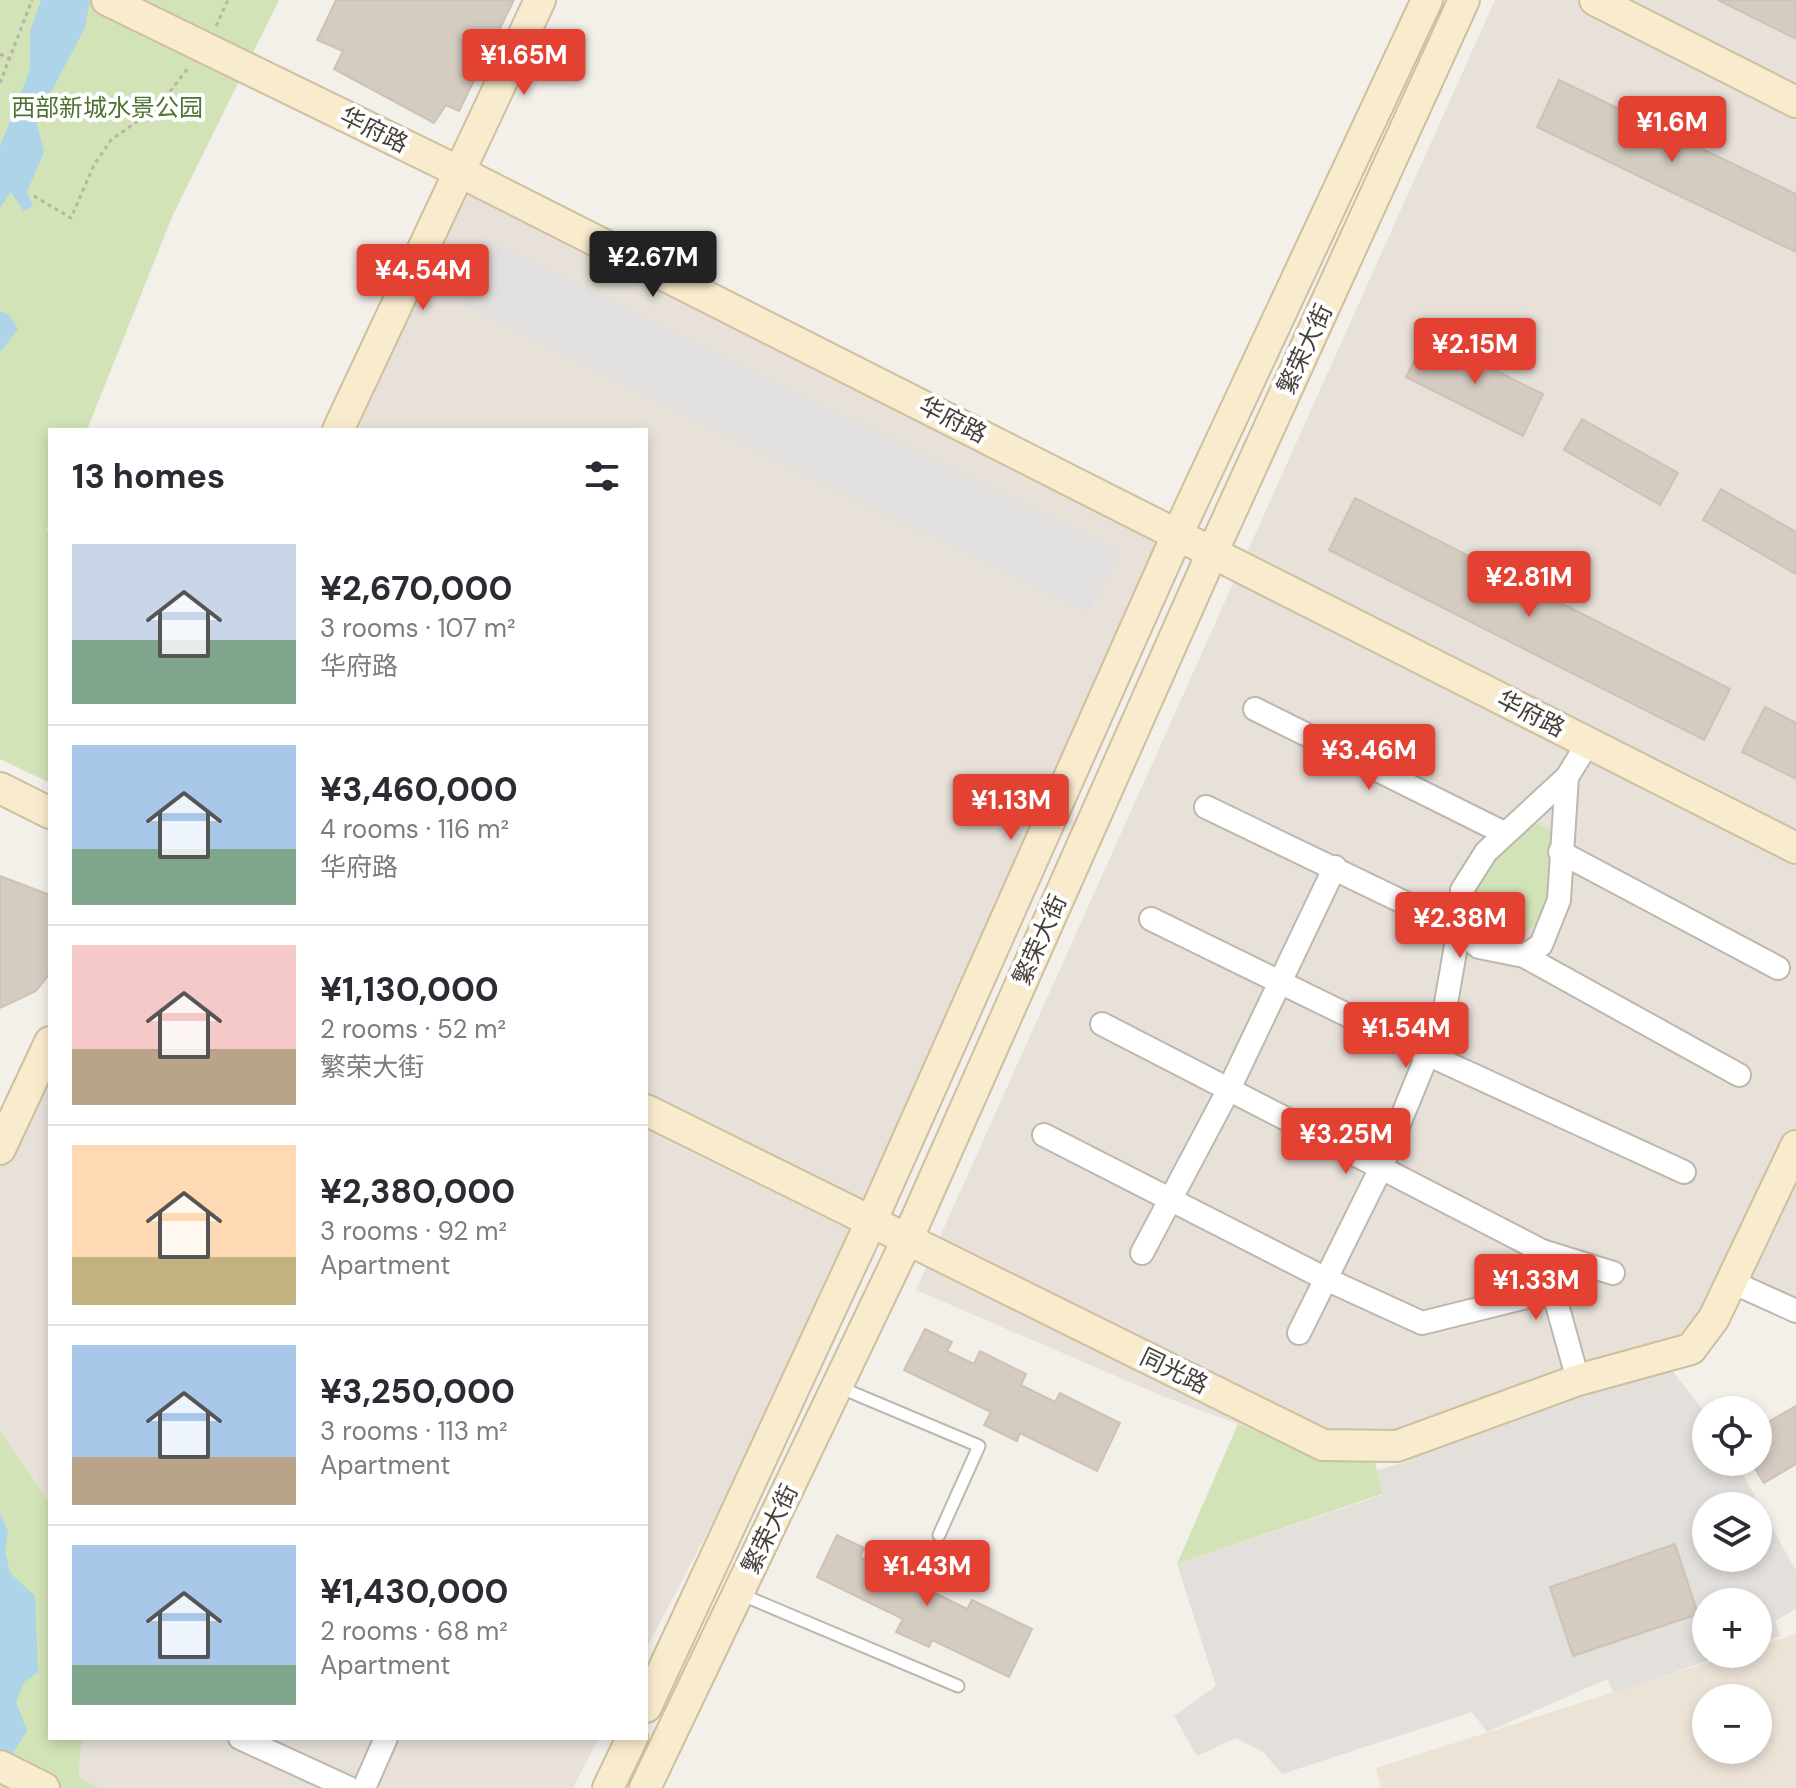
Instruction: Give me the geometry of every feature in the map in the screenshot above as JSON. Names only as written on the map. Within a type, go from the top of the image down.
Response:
[{"type":"street","points":[[339,428],[540,0]]},
{"type":"street","name":"繁荣大街","points":[[648,1703],[871,1222],[1178,533],[1427,0]]},
{"type":"street","name":"繁荣大街","points":[[645,1788],[907,1240],[1213,551],[1464,0]]},
{"type":"street","points":[[1595,0],[1796,102]]},
{"type":"street","name":"华府路","points":[[111,2],[460,172],[1796,848]]},
{"type":"street","points":[[1255,709],[1504,833]]},
{"type":"street","points":[[1299,1333],[1381,1168],[1444,1014],[1459,929],[1462,890],[1486,852],[1504,833],[1528,817],[1567,777],[1588,743]]},
{"type":"street","points":[[1524,956],[1541,945],[1559,900],[1567,777]]},
{"type":"street","points":[[0,788],[48,812]]},
{"type":"street","points":[[1206,807],[1459,929],[1479,947],[1524,956],[1739,1075]]},
{"type":"street","points":[[1560,852],[1778,968]]},
{"type":"street","points":[[1142,1253],[1282,983],[1335,867]]},
{"type":"street","points":[[1151,919],[1427,1054],[1684,1172]]},
{"type":"street","points":[[1102,1024],[1542,1251],[1613,1273]]},
{"type":"street","points":[[0,1149],[48,1046]]},
{"type":"street","name":"同光路","points":[[648,1111],[1323,1445],[1397,1446],[1578,1380],[1691,1349],[1714,1318],[1796,1146]]},
{"type":"street","points":[[1044,1135],[1328,1280],[1422,1323],[1551,1291]]},
{"type":"street","points":[[1542,1251],[1578,1380]]},
{"type":"street","points":[[1732,1282],[1796,1311]]},
{"type":"street","points":[[244,1740],[349,1788]]},
{"type":"street","points":[[364,1788],[385,1740]]},
{"type":"street","points":[[608,1788],[631,1740]]},
{"type":"street","points":[[0,1766],[44,1788]]},
{"type":"lane","points":[[838,1387],[979,1446],[939,1535]]},
{"type":"lane","points":[[739,1593],[958,1686]]},
{"type":"path","points":[[0,83],[12,60],[32,0]]},
{"type":"path","points":[[34,196],[71,218],[94,165],[111,140],[159,106],[172,85],[206,48],[228,0]]},
{"type":"path","points":[[0,54],[12,60]]},
{"type":"shaded area","points":[[1495,0],[1796,0],[1796,1312],[1716,1291],[1665,1361],[1405,1452],[1314,1452],[1167,1398],[916,1290]]},
{"type":"shaded area","points":[[460,172],[1178,533],[871,1222],[648,1645],[648,428],[339,428]]},
{"type":"shaded area","points":[[485,238],[1120,551],[1088,614],[454,301]]},
{"type":"shaded area","points":[[48,1047],[48,1500],[0,1431],[0,1151]]},
{"type":"shaded area","points":[[1665,1361],[1692,1396],[1692,1476],[1744,1476],[1753,1492],[1692,1492],[1692,1572],[1772,1572],[1772,1527],[1796,1571],[1796,1609],[1775,1621],[1780,1636],[1772,1639],[1772,1588],[1692,1588],[1692,1666],[1614,1693],[1607,1679],[1487,1732],[1472,1712],[1282,1774],[1263,1752],[1236,1738],[1197,1756],[1174,1716],[1216,1686],[1177,1564],[1382,1495],[1377,1470],[1409,1461],[1405,1452]]},
{"type":"shaded area","points":[[1796,1634],[1796,1788],[1381,1788],[1376,1768],[1692,1667],[1772,1668],[1772,1642]]},
{"type":"shaded area","points":[[80,1740],[598,1740],[573,1788],[75,1788]]},
{"type":"green space","name":"西部新城水景公园","points":[[0,0],[279,0],[172,217],[88,428],[48,428],[48,782],[0,759]]},
{"type":"green space","points":[[1533,822],[1557,832],[1548,893],[1538,925],[1506,939],[1477,929],[1467,899],[1494,861]]},
{"type":"green space","points":[[1238,1424],[1314,1452],[1373,1452],[1382,1494],[1177,1564]]},
{"type":"green space","points":[[0,1431],[48,1500],[48,1740],[82,1740],[78,1777],[100,1788],[0,1788]]},
{"type":"water","points":[[41,0],[90,0],[85,28],[36,120],[44,152],[27,192],[33,206],[24,211],[11,192],[0,208],[0,147],[30,69],[30,31]]},
{"type":"water","points":[[0,311],[9,315],[18,329],[0,352]]},
{"type":"water","points":[[0,1513],[8,1532],[5,1551],[10,1573],[35,1596],[38,1672],[24,1682],[16,1702],[27,1731],[0,1773]]},
{"type":"building","points":[[336,0],[514,0],[459,111],[446,105],[434,123],[334,69],[343,51],[317,40]]},
{"type":"building","points":[[1718,0],[1796,0],[1796,39]]},
{"type":"building","points":[[1559,80],[1796,194],[1796,252],[1537,127]]},
{"type":"building","points":[[1427,336],[1543,394],[1523,436],[1406,377]]},
{"type":"building","points":[[1582,419],[1678,473],[1660,505],[1564,450]]},
{"type":"building","points":[[1721,489],[1796,532],[1796,574],[1703,520]]},
{"type":"building","points":[[1355,498],[1730,689],[1704,740],[1329,550]]},
{"type":"building","points":[[1765,707],[1796,723],[1796,779],[1742,752]]},
{"type":"building","points":[[0,876],[48,894],[48,976],[36,991],[0,1008]]},
{"type":"building","points":[[925,1329],[952,1342],[947,1351],[974,1364],[980,1351],[1026,1374],[1021,1385],[1055,1402],[1060,1393],[1120,1423],[1097,1471],[1020,1433],[1017,1441],[984,1425],[991,1412],[904,1370]]},
{"type":"building","points":[[1796,1406],[1796,1464],[1764,1483],[1760,1476],[1772,1476],[1772,1420]]},
{"type":"building","points":[[837,1535],[864,1548],[860,1557],[886,1570],[892,1558],[938,1580],[933,1592],[967,1609],[972,1600],[1032,1629],[1009,1677],[932,1640],[929,1647],[896,1632],[903,1619],[817,1577]]},
{"type":"building","points":[[1675,1544],[1692,1596],[1692,1616],[1573,1656],[1550,1587]]}]
